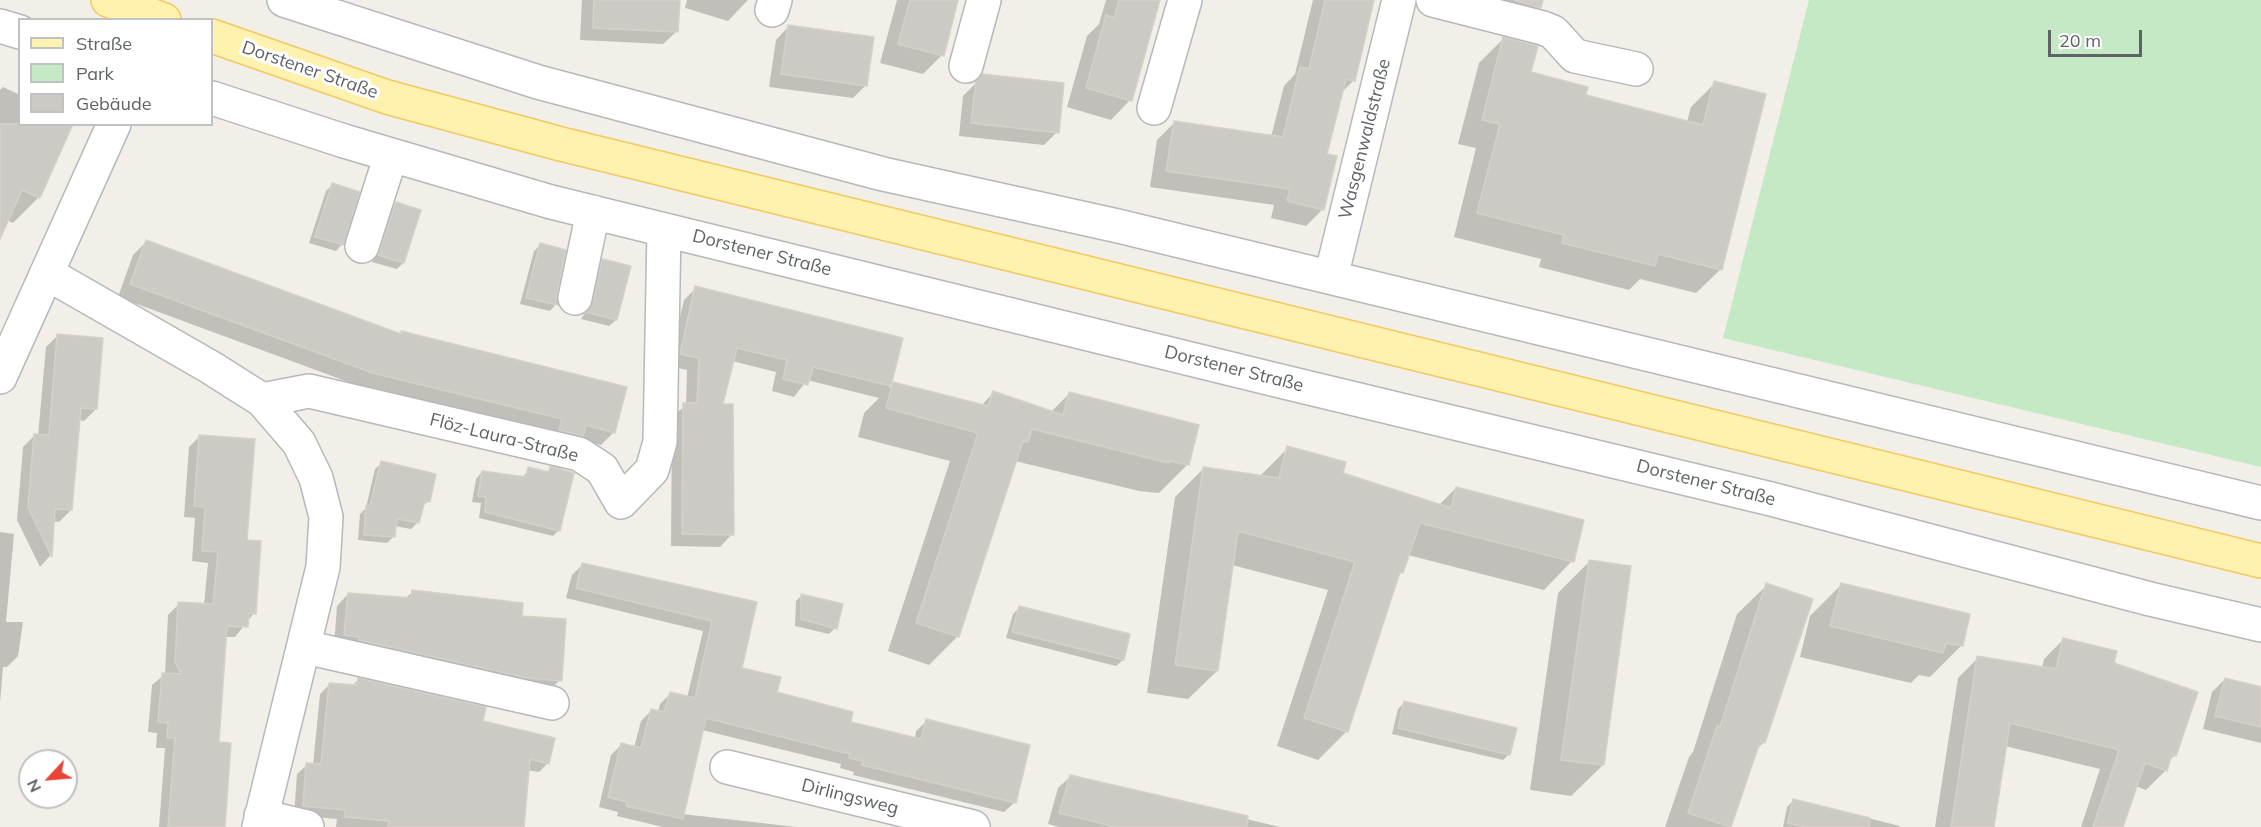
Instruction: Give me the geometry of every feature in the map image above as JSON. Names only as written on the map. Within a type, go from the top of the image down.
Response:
[{"type":"main road","points":[[108,0],[158,18]]},
{"type":"main road","name":"Dorstener Straße","points":[[213,36],[387,97],[561,144],[2261,561]]},
{"type":"street","points":[[284,0],[538,82],[883,174],[1331,277],[2261,503]]},
{"type":"street","points":[[966,66],[984,0]]},
{"type":"street","points":[[1154,108],[1185,0]]},
{"type":"street","name":"Wasgenwaldstraße","points":[[1331,277],[1399,0]]},
{"type":"street","points":[[1433,0],[1543,28],[1553,32],[1575,56],[1636,69]]},
{"type":"street","points":[[0,26],[18,31]]},
{"type":"street","name":"Dorstener Straße","points":[[213,98],[391,155],[593,212],[1760,496],[2150,599],[2261,625]]},
{"type":"street","points":[[0,377],[113,126]]},
{"type":"street","points":[[362,246],[391,155]]},
{"type":"street","points":[[575,298],[593,212]]},
{"type":"street","name":"Flöz-Laura-Straße","points":[[262,400],[309,391],[579,454],[602,469],[621,502],[652,470],[660,442],[664,230]]},
{"type":"street","points":[[48,274],[262,400],[299,443],[323,497],[326,517],[323,567],[260,822],[308,827]]},
{"type":"street","points":[[305,647],[552,703]]},
{"type":"street","name":"Dirlingsweg","points":[[726,767],[973,827]]},
{"type":"green space","points":[[1809,0],[2261,0],[2261,467],[1723,338]]},
{"type":"building","points":[[594,0],[680,0],[678,32],[593,28]]},
{"type":"building","points":[[910,0],[958,0],[944,56],[898,44]]},
{"type":"building","points":[[1119,0],[1160,0],[1132,101],[1086,88],[1106,15],[1114,18]]},
{"type":"building","points":[[1325,0],[1374,0],[1355,81],[1346,79],[1327,154],[1337,156],[1324,210],[1287,201],[1290,189],[1166,171],[1174,121],[1283,137],[1300,67],[1309,69]]},
{"type":"building","points":[[1514,0],[1543,0],[1541,8]]},
{"type":"building","points":[[788,25],[874,37],[867,86],[781,74]]},
{"type":"building","points":[[1503,37],[1538,46],[1531,72],[1588,87],[1586,95],[1703,125],[1714,81],[1766,94],[1722,270],[1658,254],[1655,266],[1562,243],[1564,235],[1477,213],[1500,124],[1482,120]]},
{"type":"building","points":[[982,74],[1064,83],[1059,133],[971,123],[976,81]]},
{"type":"building","points":[[0,124],[72,126],[40,198],[22,190],[0,239]]},
{"type":"building","points":[[332,183],[360,192],[344,245],[315,237]]},
{"type":"building","points":[[396,202],[421,210],[404,263],[378,255]]},
{"type":"building","points":[[146,240],[401,334],[401,331],[627,387],[615,433],[586,425],[583,436],[559,430],[562,419],[373,373],[130,284]]},
{"type":"building","points":[[540,243],[566,250],[557,294],[558,305],[526,298]]},
{"type":"building","points":[[602,259],[631,266],[617,320],[586,312],[593,302]]},
{"type":"building","points":[[695,286],[903,338],[891,386],[813,367],[808,385],[783,379],[787,360],[737,348],[723,404],[733,404],[734,535],[682,534],[683,403],[697,403],[699,358],[680,354]]},
{"type":"building","points":[[57,334],[103,338],[97,409],[81,408],[72,510],[55,509],[52,557],[28,507],[34,434],[49,435]]},
{"type":"building","points":[[893,382],[988,406],[993,391],[1063,415],[1069,392],[1199,425],[1189,465],[1169,461],[1169,463],[1032,429],[1028,442],[1023,441],[959,637],[916,623],[978,433],[886,408]]},
{"type":"building","points":[[199,435],[255,439],[247,540],[261,541],[256,614],[249,613],[248,627],[227,626],[219,742],[231,743],[225,827],[168,827],[175,738],[167,738],[168,723],[158,722],[162,673],[181,674],[175,662],[178,602],[213,604],[218,552],[202,551],[205,507],[194,506]]},
{"type":"building","points":[[1287,446],[1346,462],[1343,473],[1451,508],[1456,487],[1584,520],[1574,562],[1420,523],[1403,573],[1400,572],[1348,732],[1304,718],[1355,562],[1238,531],[1218,671],[1175,665],[1203,467],[1279,478]]},
{"type":"building","points":[[381,461],[436,474],[430,502],[425,501],[419,523],[397,519],[395,537],[364,535],[366,506],[370,506]]},
{"type":"building","points":[[550,466],[574,473],[560,531],[485,512],[486,497],[478,496],[482,471],[526,477],[528,467],[549,472]]},
{"type":"building","points":[[1589,560],[1631,566],[1604,765],[1561,760]]},
{"type":"building","points":[[582,563],[757,602],[742,668],[781,677],[777,692],[853,712],[851,722],[921,739],[926,719],[1030,745],[1016,803],[862,765],[863,761],[849,758],[850,754],[706,718],[683,819],[626,806],[627,802],[608,797],[621,743],[641,748],[651,709],[664,712],[670,692],[695,698],[712,621],[576,588]]},
{"type":"building","points":[[1766,583],[1813,599],[1765,743],[1760,742],[1731,827],[1688,813],[1717,726],[1720,727]]},
{"type":"building","points":[[1841,583],[1970,614],[1963,646],[1946,643],[1943,653],[1830,626]]},
{"type":"building","points":[[412,590],[523,603],[522,616],[566,619],[562,681],[527,678],[344,635],[348,593],[411,598]]},
{"type":"building","points":[[801,594],[843,604],[837,629],[801,619]]},
{"type":"building","points":[[1019,606],[1130,634],[1124,660],[1012,632]]},
{"type":"building","points":[[2063,638],[2117,651],[2114,663],[2198,692],[2176,756],[2172,754],[2167,771],[2145,763],[2123,827],[2093,827],[2119,750],[2010,723],[1994,827],[1951,827],[1977,656],[2056,669]]},
{"type":"building","points":[[358,678],[486,707],[483,721],[555,738],[549,764],[530,759],[524,827],[388,827],[389,821],[345,817],[345,810],[303,806],[306,763],[321,764],[329,683],[357,685]]},
{"type":"building","points":[[2225,678],[2261,687],[2261,727],[2215,716]]},
{"type":"building","points":[[1404,701],[1517,728],[1510,755],[1398,728]]},
{"type":"building","points":[[1070,775],[1248,816],[1247,827],[1116,827],[1059,813]]},
{"type":"building","points":[[1793,799],[1870,818],[1869,827],[1805,827],[1788,823]]}]
